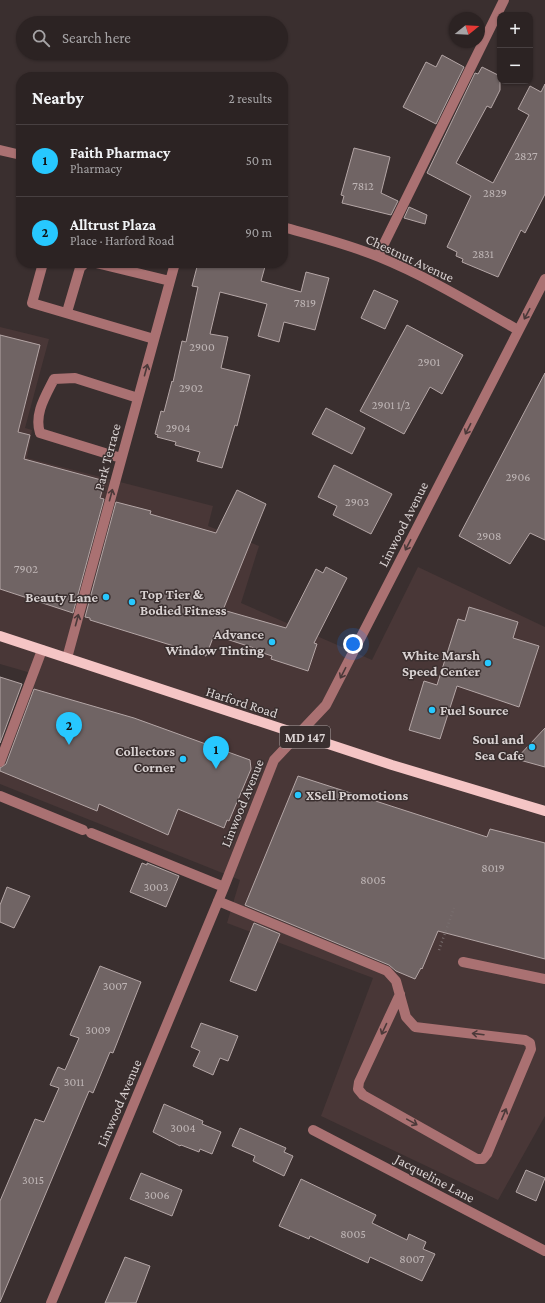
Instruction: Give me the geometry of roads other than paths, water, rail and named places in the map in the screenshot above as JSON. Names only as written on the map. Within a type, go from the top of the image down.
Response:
[{"type":"main road","name":"Harford Road","points":[[0,636],[298,735],[545,811]]},
{"type":"street","points":[[378,256],[504,0]]},
{"type":"street","points":[[0,150],[16,154]]},
{"type":"street","name":"Chestnut Avenue","points":[[288,228],[334,241],[378,256],[426,278],[518,330]]},
{"type":"street","points":[[42,268],[32,303],[67,312],[154,339]]},
{"type":"street","points":[[67,312],[80,268]]},
{"type":"street","points":[[117,268],[170,281]]},
{"type":"street","name":"Park Terrace","points":[[67,658],[173,268]]},
{"type":"street","name":"Linwood Avenue","points":[[51,1303],[224,888],[274,760],[326,705],[545,279]]},
{"type":"street","points":[[121,458],[40,434],[37,423],[43,401],[54,379],[75,378],[138,398]]},
{"type":"street","points":[[0,762],[42,650]]},
{"type":"street","points":[[0,796],[224,888]]},
{"type":"street","points":[[218,901],[387,971],[396,981],[400,994],[406,1018],[415,1027],[525,1040],[530,1043],[532,1049],[487,1154],[483,1159],[478,1159],[363,1095],[358,1089],[359,1082],[400,994]]},
{"type":"street","points":[[463,962],[545,979]]},
{"type":"street","name":"Jacqueline Lane","points":[[313,1130],[545,1251]]},
{"type":"place","name":"Beauty Lane","points":[[106,597]]},
{"type":"place","name":"Top Tier & Bodied Fitness","points":[[132,602]]},
{"type":"place","name":"Advance Window Tinting","points":[[272,642]]},
{"type":"place","name":"White Marsh Speed Center","points":[[488,663]]},
{"type":"place","name":"Fuel Source","points":[[432,710]]},
{"type":"place","name":"Alltrust Plaza","points":[[69,745]]},
{"type":"place","name":"Soul and Sea Cafe","points":[[532,747]]},
{"type":"place","name":"Collectors Corner","points":[[183,759]]},
{"type":"place","name":"Faith Pharmacy","points":[[216,769]]},
{"type":"place","name":"XSell Promotions","points":[[298,795]]}]
